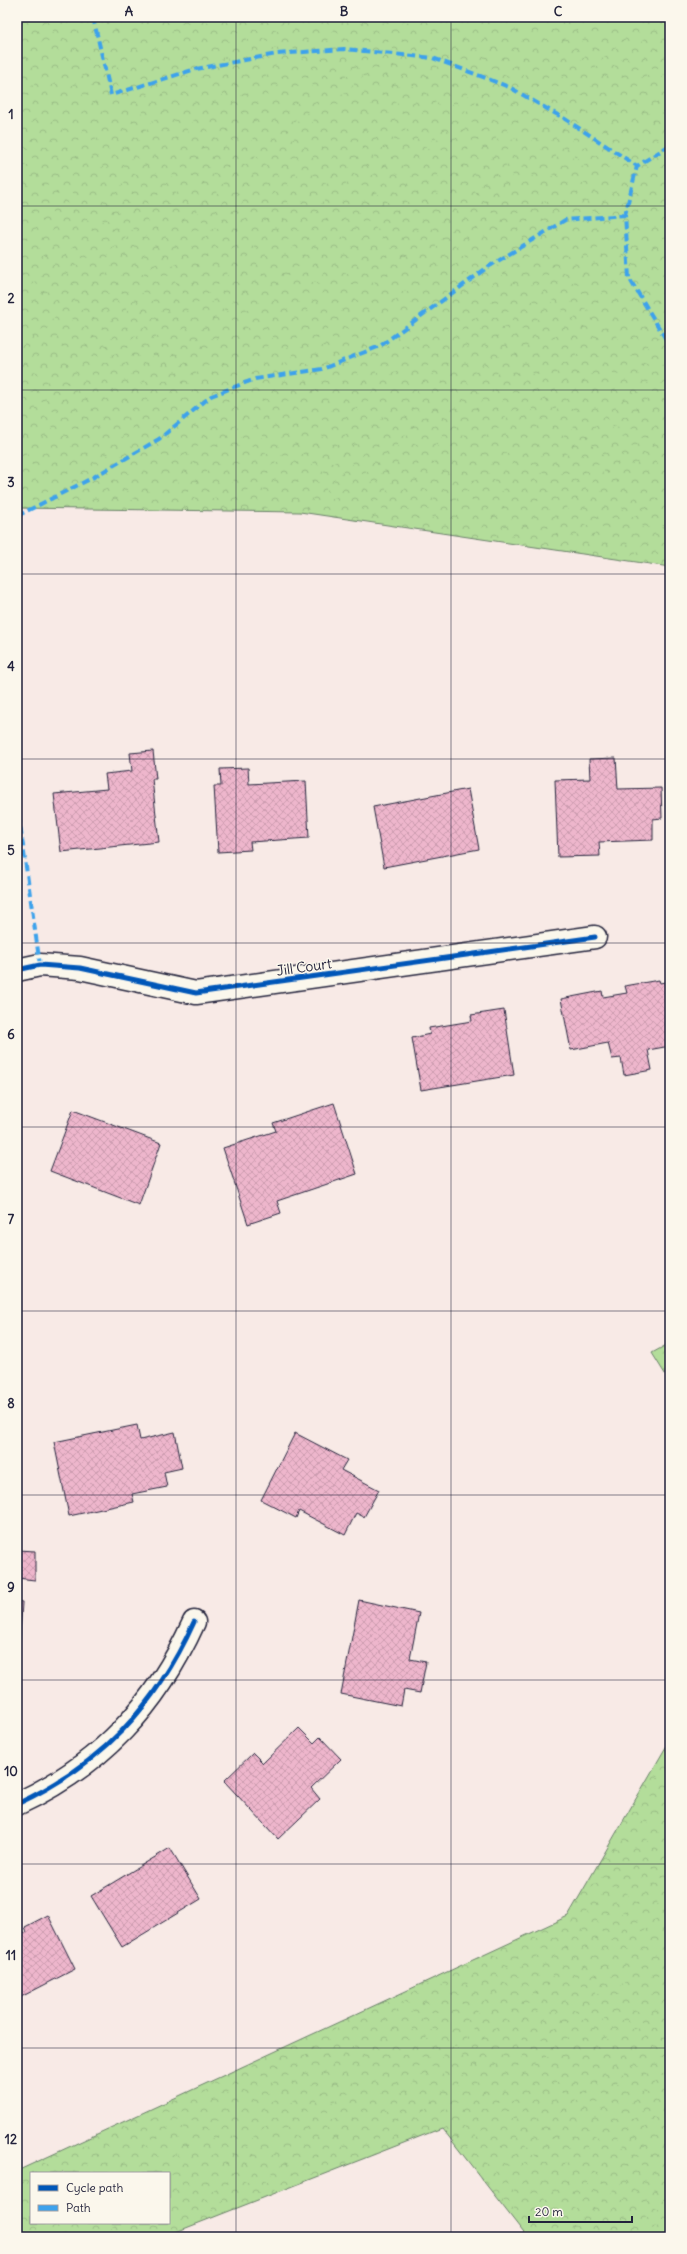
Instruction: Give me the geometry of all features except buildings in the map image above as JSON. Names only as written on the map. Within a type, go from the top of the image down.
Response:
[{"type":"street","name":"Jill Court","points":[[17,970],[40,965],[80,968],[196,994],[595,937]]},
{"type":"street","points":[[17,1804],[40,1794],[85,1764],[126,1729],[157,1691],[182,1648],[194,1622]]},
{"type":"green space","points":[[17,17],[670,17],[670,567],[300,512],[17,508]]},
{"type":"green space","points":[[670,1343],[670,1382],[652,1353]]},
{"type":"green space","points":[[670,1740],[670,2237],[527,2237],[442,2128],[163,2237],[17,2237],[17,2171],[568,1916]]},
{"type":"marked path","points":[[93,17],[111,95],[196,69],[277,54],[344,49],[433,58],[509,87],[565,119],[637,166]]},
{"type":"marked path","points":[[670,145],[637,166],[625,215],[629,278],[670,346]]},
{"type":"marked path","points":[[17,516],[92,478],[159,439],[211,396],[255,379],[322,369],[380,346],[488,267],[565,220],[625,215]]},
{"type":"marked path","points":[[17,804],[40,965]]},
{"type":"cycle path","points":[[17,970],[40,965],[80,968],[196,993],[595,937]]},
{"type":"cycle path","points":[[17,1804],[75,1771],[123,1730],[162,1680],[179,1652],[194,1622]]}]
